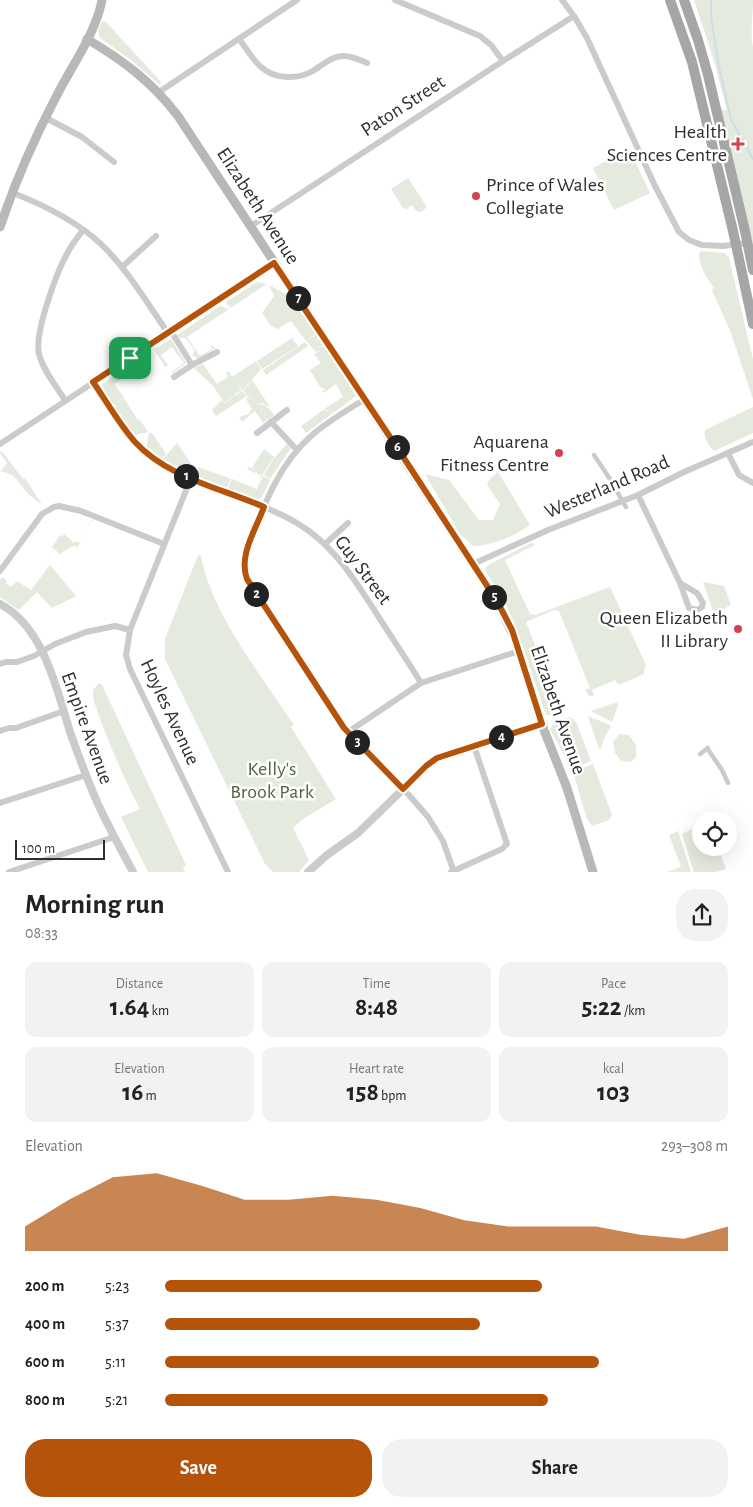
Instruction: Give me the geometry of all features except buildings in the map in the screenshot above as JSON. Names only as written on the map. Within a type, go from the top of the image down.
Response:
[{"type":"main road","points":[[0,227],[26,158],[87,39],[102,0]]},
{"type":"main road","points":[[670,0],[692,62],[741,244],[753,324]]},
{"type":"main road","points":[[684,0],[708,75],[745,231],[741,244],[753,270]]},
{"type":"main road","name":"Elizabeth Avenue","points":[[87,39],[126,64],[159,92],[189,132],[473,564],[504,615],[519,651],[542,724],[567,788],[593,872]]},
{"type":"street","points":[[159,92],[297,0]]},
{"type":"street","points":[[395,0],[480,36],[491,45],[502,60]]},
{"type":"street","points":[[562,0],[587,38],[655,186],[679,232],[689,240],[702,245],[741,244]]},
{"type":"street","name":"Paton Street","points":[[251,226],[502,60],[574,16]]},
{"type":"street","points":[[239,39],[260,66],[269,72],[281,76],[296,76],[309,73],[330,60],[341,56],[367,63]]},
{"type":"street","points":[[46,118],[82,137],[114,162]]},
{"type":"street","points":[[13,193],[49,209],[83,230],[101,244],[122,267],[192,365]]},
{"type":"street","points":[[65,400],[42,363],[38,340],[42,320],[62,264],[68,251],[83,230]]},
{"type":"street","points":[[122,267],[156,236]]},
{"type":"street","points":[[0,444],[274,263]]},
{"type":"street","points":[[174,377],[217,352]]},
{"type":"street","name":"Guy Street","points":[[93,382],[128,433],[142,449],[166,466],[264,507],[303,527],[325,544],[349,572],[421,683]]},
{"type":"street","points":[[365,399],[323,426],[297,450],[278,475],[245,558],[245,574],[252,588],[311,679],[348,732],[423,810],[446,848],[453,872],[502,850],[507,844],[474,746]]},
{"type":"street","points":[[257,433],[287,410]]},
{"type":"street","points":[[271,422],[297,450]]},
{"type":"street","name":"Westerland Road","points":[[473,564],[548,530],[638,495],[753,442]]},
{"type":"street","points":[[728,453],[739,475],[753,482]]},
{"type":"street","points":[[594,455],[626,507]]},
{"type":"street","name":"Hoyles Avenue","points":[[191,478],[130,630],[126,656],[129,666],[228,872]]},
{"type":"street","points":[[638,495],[680,583]]},
{"type":"street","points":[[0,571],[42,514],[56,506],[71,507],[164,544]]},
{"type":"street","points":[[325,544],[348,522]]},
{"type":"street","name":"Empire Avenue","points":[[0,604],[11,610],[34,635],[64,711],[86,775],[114,837],[133,872]]},
{"type":"street","points":[[0,664],[17,662],[42,652],[70,637],[95,629],[115,626],[130,630]]},
{"type":"street","points":[[348,732],[421,683],[519,651]]},
{"type":"street","points":[[0,731],[16,728],[64,711]]},
{"type":"street","points":[[308,872],[358,833],[426,766],[437,758],[542,724]]},
{"type":"street","points":[[700,754],[707,748],[722,770],[728,783]]},
{"type":"street","points":[[0,803],[86,775]]},
{"type":"street","points":[[9,872],[114,837]]},
{"type":"green space","name":"Health Sciences Centre","points":[[694,0],[753,0],[753,245],[720,108],[727,111],[714,61]]},
{"type":"green space","points":[[102,21],[106,22],[161,82],[160,85],[131,60],[100,38],[98,31]]},
{"type":"green space","points":[[629,149],[650,193],[614,210],[593,168]]},
{"type":"green space","points":[[408,178],[427,207],[421,212],[416,211],[412,205],[407,209],[403,208],[391,189]]},
{"type":"green space","points":[[701,251],[725,253],[729,258],[753,359],[753,399],[731,333],[712,290],[714,288],[706,277],[700,263],[699,254]]},
{"type":"green space","points":[[257,282],[267,284],[230,308],[230,302],[229,308],[226,302]]},
{"type":"green space","points":[[269,285],[291,297],[316,334],[306,341],[291,321],[279,328],[280,330],[271,326],[262,313],[274,296]]},
{"type":"green space","points":[[220,306],[229,309],[187,337],[200,356],[212,349],[210,344],[215,348],[198,359],[192,355],[195,351],[186,338],[180,338],[177,335]]},
{"type":"green space","points":[[316,335],[323,346],[315,347],[324,347],[356,396],[306,433],[301,426],[323,410],[334,412],[324,409],[343,397],[336,384],[324,393],[322,391],[325,389],[320,387],[310,370],[321,363],[314,354],[323,349],[316,352],[306,341]]},
{"type":"green space","points":[[292,338],[298,346],[262,369],[257,361]]},
{"type":"green space","points":[[171,339],[186,363],[172,374],[184,363],[172,347],[161,355],[168,365],[165,367],[154,349]]},
{"type":"green space","points":[[305,342],[308,346],[266,375],[263,370]]},
{"type":"green space","points":[[256,361],[261,369],[243,390],[232,377]]},
{"type":"green space","points":[[203,364],[217,384],[228,377],[226,373],[228,371],[242,390],[224,402],[213,386],[194,368]]},
{"type":"green space","points":[[130,365],[134,370],[114,384],[124,397],[113,405],[103,390],[102,384]]},
{"type":"green space","points":[[252,380],[270,407],[261,403],[255,404],[266,406],[274,415],[268,420],[263,414],[267,420],[263,423],[255,411],[242,422],[239,417],[248,414],[252,409],[246,399],[248,397],[254,402],[243,391]]},
{"type":"green space","points":[[242,391],[247,396],[216,416],[212,410],[222,400],[224,403]]},
{"type":"green space","points":[[124,398],[148,432],[134,435],[116,409],[116,406],[113,405]]},
{"type":"green space","points":[[753,407],[753,433],[714,451],[707,441],[705,430]]},
{"type":"green space","points":[[149,433],[152,433],[166,454],[161,459],[146,448]]},
{"type":"green space","points":[[177,443],[192,465],[196,467],[194,475],[162,460]]},
{"type":"green space","points":[[287,444],[291,448],[270,479],[264,475],[274,458]]},
{"type":"green space","points":[[264,449],[274,457],[259,480],[261,475],[257,474],[257,471],[255,473],[247,469],[248,467],[256,470],[252,468]]},
{"type":"green space","points":[[1,450],[23,479],[25,478],[42,505],[28,494],[14,476],[1,471],[7,463],[0,453]]},
{"type":"green space","points":[[198,467],[231,479],[227,488],[196,476]]},
{"type":"green space","points":[[498,472],[530,525],[503,540],[473,546],[460,534],[425,474],[449,480],[479,520],[493,520],[500,504],[487,485],[489,480]]},
{"type":"green space","points":[[263,476],[270,480],[262,497],[257,500],[228,489],[232,479],[257,489]]},
{"type":"green space","points":[[64,534],[73,543],[76,541],[80,543],[78,547],[73,546],[58,555],[59,553],[52,547],[60,535],[62,537]]},
{"type":"green space","points":[[531,543],[535,545],[505,560],[530,614],[535,615],[610,587],[646,665],[644,674],[619,685],[615,680],[592,690],[594,696],[589,696],[585,690],[590,688],[559,611],[554,610],[526,622],[557,703],[563,701],[564,704],[561,710],[551,715],[546,715],[517,629],[504,600],[485,570],[488,565]]},
{"type":"green space","name":"Kelly's Brook Park","points":[[198,555],[201,556],[206,577],[224,618],[249,659],[294,725],[291,727],[336,799],[303,819],[293,828],[309,860],[299,872],[273,872],[265,864],[165,659],[165,639]]},
{"type":"green space","points":[[50,565],[76,596],[52,608],[37,592],[19,610],[0,597],[0,580],[2,577],[11,587],[17,581],[31,590]]},
{"type":"green space","points":[[703,582],[724,586],[731,605],[714,614]]},
{"type":"green space","points":[[99,683],[102,685],[186,865],[183,868],[185,872],[148,872],[121,817],[140,809],[118,763],[93,697],[93,690]]},
{"type":"green space","points":[[617,702],[618,706],[612,722],[591,711]]},
{"type":"green space","points":[[588,716],[611,727],[599,749]]},
{"type":"green space","points":[[570,717],[576,722],[591,761],[572,769],[550,729],[554,724]]},
{"type":"green space","points":[[619,734],[629,735],[636,745],[636,757],[631,762],[621,761],[615,753],[613,742]]},
{"type":"green space","points":[[593,764],[612,815],[609,820],[592,826],[587,819],[573,772]]},
{"type":"green space","points":[[692,829],[692,856],[721,856],[726,869],[716,872],[694,872],[682,834]]},
{"type":"green space","points":[[678,831],[691,872],[667,872],[681,867],[669,835]]},
{"type":"waterway","points":[[711,0],[711,16],[719,67],[731,119],[753,159]]},
{"type":"place","name":"Health Sciences Centre","points":[[738,144]]},
{"type":"place","name":"Prince of Wales Collegiate","points":[[476,196]]},
{"type":"place","name":"Aquarena Fitness Centre","points":[[559,453]]},
{"type":"place","name":"Queen Elizabeth II Library","points":[[738,629]]},
{"type":"route","points":[[274,263],[497,601],[512,630],[542,724],[437,758],[403,789],[344,728],[247,579],[244,568],[245,558],[264,507],[182,475],[151,457],[128,433],[93,382],[130,358],[274,263]]}]
